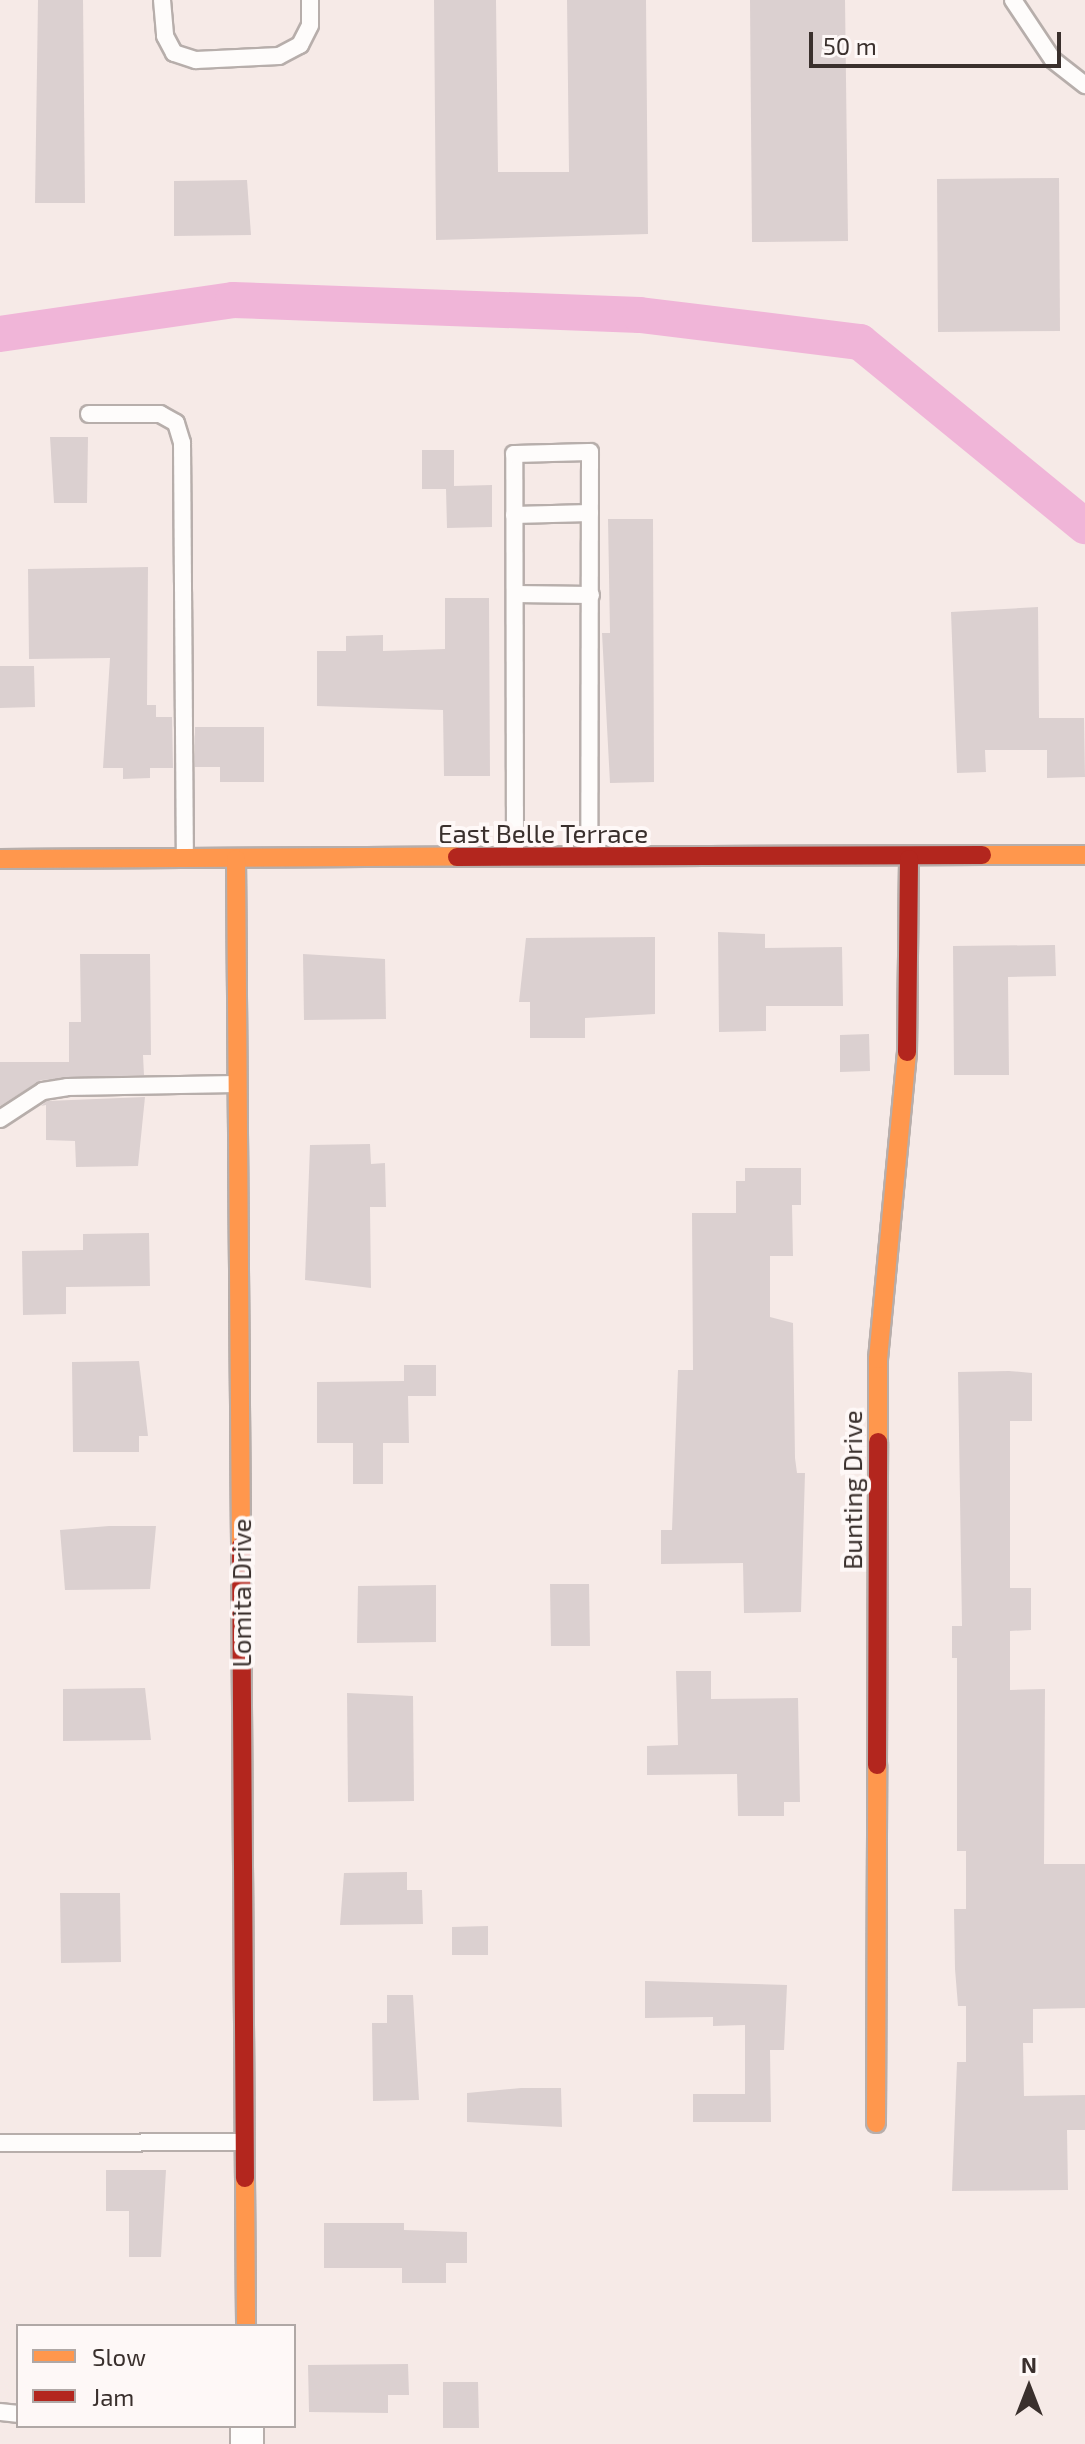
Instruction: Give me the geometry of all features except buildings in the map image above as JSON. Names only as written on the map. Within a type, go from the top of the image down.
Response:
[{"type":"street","name":"East Belle Terrace","points":[[0,859],[909,859],[1085,855]]},
{"type":"street","name":"Lomita Drive","points":[[236,859],[246,2324]]},
{"type":"street","name":"Bunting Drive","points":[[876,2123],[878,1359],[907,1103],[909,859]]},
{"type":"lane","points":[[162,0],[165,36],[174,53],[196,60],[279,56],[300,45],[310,25],[310,0]]},
{"type":"lane","points":[[1013,0],[1053,60],[1085,85]]},
{"type":"lane","points":[[89,414],[160,414],[176,423],[182,443],[185,859]]},
{"type":"lane","points":[[515,859],[514,454],[590,452],[589,860]]},
{"type":"lane","points":[[514,515],[590,513]]},
{"type":"lane","points":[[515,594],[591,595]]},
{"type":"lane","points":[[0,1119],[43,1091],[67,1087],[237,1084]]},
{"type":"lane","points":[[0,2143],[245,2142]]},
{"type":"waterway","points":[[0,334],[233,300],[640,315],[860,342],[1085,526]]},
{"type":"traffic: slow","points":[[982,855],[1085,855]]},
{"type":"traffic: slow","points":[[0,859],[457,857]]},
{"type":"traffic: slow","points":[[236,859],[241,1546]]},
{"type":"traffic: slow","points":[[878,1442],[878,1359],[907,1052]]},
{"type":"traffic: slow","points":[[876,2123],[877,1765]]},
{"type":"traffic: slow","points":[[245,2178],[246,2324]]},
{"type":"traffic: jam","points":[[457,857],[982,855]]},
{"type":"traffic: jam","points":[[907,1052],[909,859]]},
{"type":"traffic: jam","points":[[877,1765],[878,1442]]},
{"type":"traffic: jam","points":[[241,1546],[245,2178]]}]
